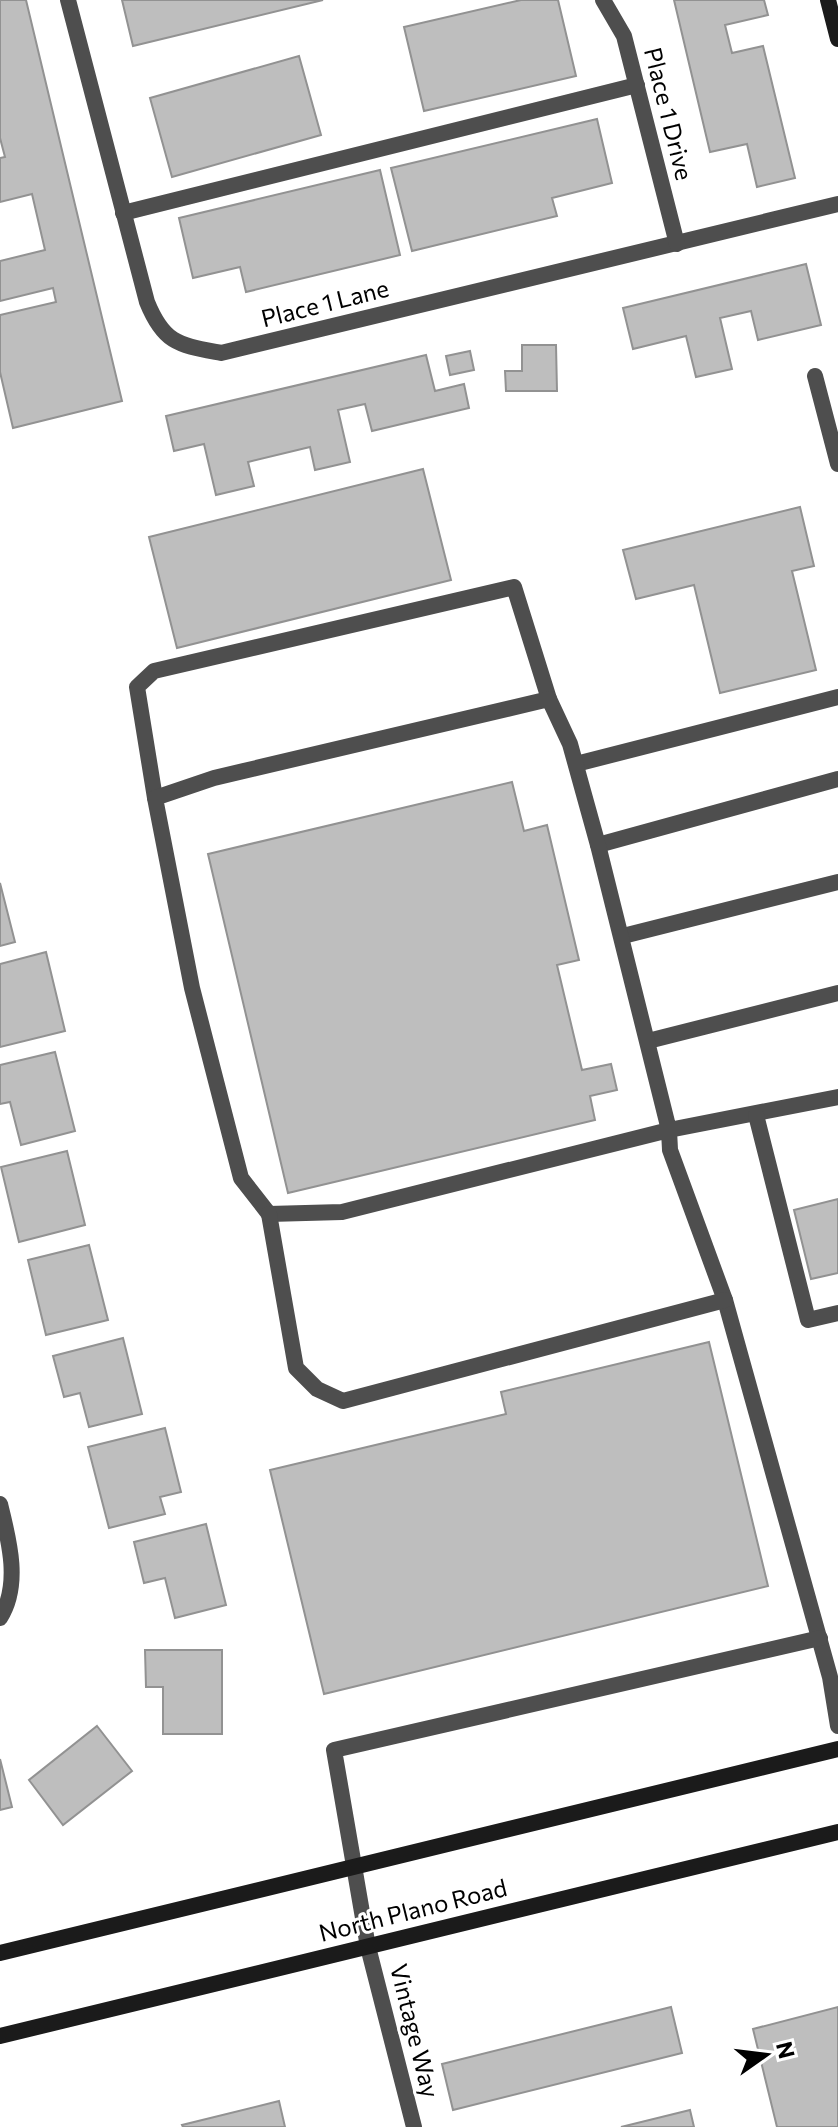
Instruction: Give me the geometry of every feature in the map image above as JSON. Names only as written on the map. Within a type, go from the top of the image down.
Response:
[{"type":"main road","points":[[828,0],[838,39]]},
{"type":"main road","points":[[0,1953],[351,1865],[838,1749]]},
{"type":"main road","name":"North Plano Road","points":[[0,2036],[838,1832]]},
{"type":"street","name":"Place 1 Lane","points":[[68,0],[147,302],[157,328],[171,340],[221,353],[838,204]]},
{"type":"street","name":"Place 1 Drive","points":[[603,0],[624,36],[677,244]]},
{"type":"street","points":[[123,213],[637,85]]},
{"type":"street","points":[[815,376],[838,464]]},
{"type":"street","points":[[725,1300],[343,1401],[317,1389],[296,1368],[269,1214],[241,1178],[192,988],[137,687],[154,671],[514,587],[549,699],[576,764],[623,936],[669,1130],[670,1150],[725,1300],[820,1638],[838,1726]]},
{"type":"street","points":[[576,764],[838,697]]},
{"type":"street","points":[[155,798],[214,778],[549,699]]},
{"type":"street","points":[[598,845],[838,779]]},
{"type":"street","points":[[623,936],[838,882]]},
{"type":"street","points":[[648,1041],[838,993]]},
{"type":"street","points":[[269,1214],[342,1212],[669,1130],[838,1097]]},
{"type":"street","points":[[756,1115],[808,1320],[838,1313]]},
{"type":"street","points":[[0,1504],[12,1552],[10,1586],[1,1617]]},
{"type":"street","name":"Vintage Way","points":[[414,2127],[368,1947],[351,1865],[334,1750],[820,1638]]},
{"type":"building","points":[[0,0],[26,0],[122,401],[13,428],[0,372],[0,315],[56,302],[53,288],[0,301],[0,261],[45,250],[32,194],[0,202],[0,158],[5,157],[0,138]]},
{"type":"building","points":[[122,0],[323,0],[133,46]]},
{"type":"building","points":[[521,0],[558,0],[576,76],[424,111],[404,27]]},
{"type":"building","points":[[674,0],[764,0],[768,15],[725,25],[732,53],[763,46],[795,178],[757,187],[747,144],[710,152]]},
{"type":"building","points":[[299,56],[321,135],[172,177],[150,98]]},
{"type":"building","points":[[597,119],[612,183],[552,198],[557,216],[412,251],[391,168]]},
{"type":"building","points":[[380,170],[400,255],[246,292],[240,267],[193,278],[179,218]]},
{"type":"building","points":[[806,264],[821,325],[758,340],[751,311],[720,318],[732,369],[696,377],[686,336],[633,349],[623,308]]},
{"type":"building","points":[[522,345],[556,345],[557,391],[506,391],[505,371],[522,371]]},
{"type":"building","points":[[470,351],[474,370],[450,375],[446,356]]},
{"type":"building","points":[[426,355],[435,391],[464,384],[469,408],[372,431],[365,404],[338,410],[350,462],[315,470],[310,447],[248,462],[254,486],[216,495],[204,444],[174,451],[166,416]]},
{"type":"building","points":[[423,469],[451,580],[177,648],[149,537]]},
{"type":"building","points":[[800,507],[814,566],[792,571],[816,670],[720,693],[694,585],[636,599],[623,550]]},
{"type":"building","points":[[512,782],[524,831],[547,825],[579,960],[557,965],[582,1070],[611,1064],[617,1090],[590,1096],[595,1120],[288,1193],[208,854]]},
{"type":"building","points":[[0,883],[15,942],[0,946]]},
{"type":"building","points":[[46,952],[65,1031],[0,1047],[0,964]]},
{"type":"building","points":[[55,1052],[75,1131],[21,1145],[10,1102],[0,1104],[0,1065]]},
{"type":"building","points":[[67,1151],[85,1225],[19,1242],[1,1167]]},
{"type":"building","points":[[838,1199],[838,1273],[811,1279],[794,1210]]},
{"type":"building","points":[[89,1245],[108,1320],[46,1335],[28,1260]]},
{"type":"building","points":[[123,1338],[142,1414],[89,1427],[80,1393],[64,1397],[53,1356]]},
{"type":"building","points":[[709,1342],[768,1586],[324,1694],[270,1470],[506,1414],[501,1392]]},
{"type":"building","points":[[165,1428],[181,1492],[160,1497],[165,1514],[109,1528],[88,1447]]},
{"type":"building","points":[[206,1524],[226,1605],[175,1618],[165,1578],[144,1583],[134,1542]]},
{"type":"building","points":[[145,1650],[222,1650],[222,1734],[163,1734],[163,1687],[146,1687]]},
{"type":"building","points":[[97,1726],[132,1771],[63,1825],[29,1780]]},
{"type":"building","points":[[0,1759],[12,1807],[0,1810]]},
{"type":"building","points":[[671,2007],[682,2053],[453,2110],[442,2064]]},
{"type":"building","points":[[838,2007],[838,2127],[777,2127],[753,2029]]},
{"type":"building","points":[[279,2101],[285,2127],[182,2125]]},
{"type":"building","points":[[690,2110],[694,2127],[621,2127]]}]
